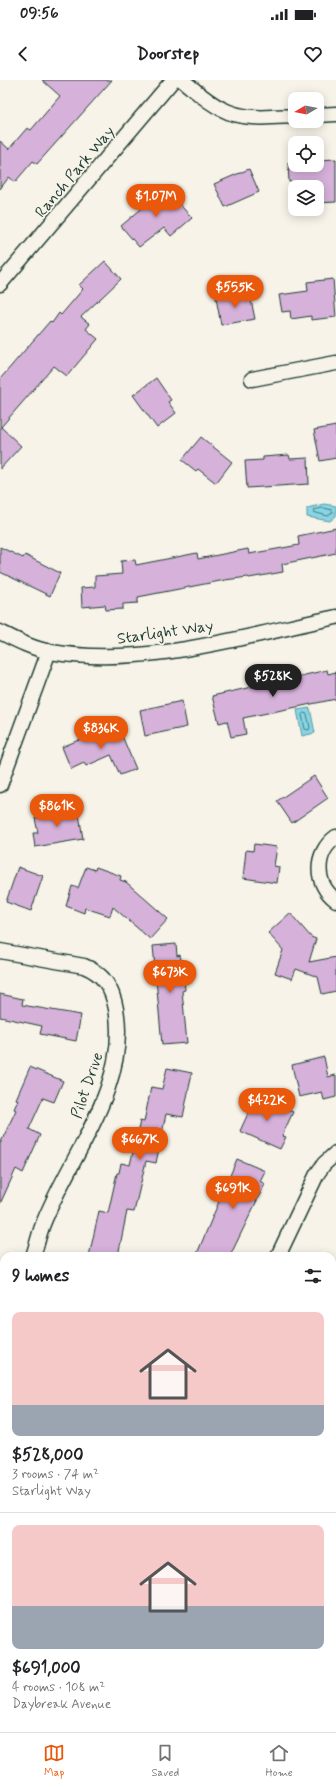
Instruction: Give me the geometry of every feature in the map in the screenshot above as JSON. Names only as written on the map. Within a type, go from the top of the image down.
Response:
[{"type":"street","name":"Ranch Park Way","points":[[0,284],[173,80]]},
{"type":"street","points":[[182,80],[214,104],[233,114],[257,118],[288,116]]},
{"type":"street","points":[[324,115],[336,114]]},
{"type":"street","points":[[252,379],[336,363]]},
{"type":"street","name":"Starlight Way","points":[[0,632],[25,644],[50,651],[89,655],[141,655],[196,646],[336,617]]},
{"type":"street","points":[[0,785],[50,651]]},
{"type":"street","points":[[336,837],[329,842],[321,853],[318,866],[322,885],[329,896],[336,900]]},
{"type":"street","name":"Pilot Drive","points":[[0,951],[84,966],[94,970],[107,982],[112,992],[117,1014],[118,1039],[108,1086],[100,1108],[44,1224],[34,1252]]},
{"type":"street","points":[[280,1252],[317,1174],[324,1164],[336,1153]]},
{"type":"water","points":[[324,504],[336,506],[336,516],[330,521],[307,517],[307,508]]},
{"type":"water","points":[[310,708],[315,733],[302,736],[297,710]]},
{"type":"building","points":[[42,80],[112,80],[37,164],[33,161],[15,182],[9,177],[0,189],[0,141],[9,149],[27,128],[31,130],[60,96]]},
{"type":"building","points":[[336,159],[336,202],[324,203],[324,180],[289,180],[288,172],[324,172],[324,160]]},
{"type":"building","points":[[249,169],[259,192],[225,207],[214,184]]},
{"type":"building","points":[[164,187],[192,218],[171,236],[164,228],[139,247],[121,226],[146,205],[143,202],[154,192],[156,194]]},
{"type":"building","points":[[105,261],[121,279],[81,317],[90,324],[86,329],[98,339],[67,376],[54,366],[1,427],[21,446],[0,469],[0,379],[50,321],[52,323],[59,313],[61,315],[83,289],[79,285]]},
{"type":"building","points":[[333,279],[336,317],[311,320],[311,316],[291,319],[290,311],[282,312],[279,295],[308,291],[307,282]]},
{"type":"building","points":[[237,294],[237,298],[250,295],[255,319],[221,325],[216,298]]},
{"type":"building","points":[[156,378],[171,400],[168,402],[176,413],[157,428],[133,395]]},
{"type":"building","points":[[336,426],[336,458],[320,461],[314,430]]},
{"type":"building","points":[[201,437],[232,462],[216,483],[198,469],[196,471],[182,460]]},
{"type":"building","points":[[289,455],[290,459],[308,458],[309,484],[247,488],[245,461],[263,460],[263,457]]},
{"type":"building","points":[[336,528],[336,553],[282,564],[283,572],[249,578],[225,580],[138,597],[138,603],[123,604],[123,609],[106,610],[105,605],[82,607],[81,588],[95,587],[95,576],[122,574],[121,561],[135,560],[136,565],[197,553],[198,559],[248,549],[249,554],[299,545],[298,536]]},
{"type":"building","points":[[0,547],[23,558],[25,555],[60,573],[50,596],[0,572]]},
{"type":"building","points":[[327,670],[328,674],[336,672],[336,699],[243,718],[246,734],[231,737],[227,721],[219,723],[212,696]]},
{"type":"building","points":[[182,701],[187,727],[145,736],[140,710]]},
{"type":"building","points":[[117,724],[136,769],[120,775],[111,755],[86,766],[84,763],[71,769],[62,747]]},
{"type":"building","points":[[314,776],[328,798],[292,823],[277,801]]},
{"type":"building","points":[[58,809],[58,812],[69,810],[70,816],[79,814],[83,839],[35,847],[33,833],[38,833],[35,818],[46,816],[45,811]]},
{"type":"building","points":[[254,844],[277,847],[274,866],[279,867],[277,883],[243,878],[246,850],[253,851]]},
{"type":"building","points":[[18,867],[43,876],[31,911],[6,902]]},
{"type":"building","points":[[86,867],[95,870],[96,867],[121,876],[120,880],[126,882],[168,919],[150,939],[113,907],[110,916],[85,908],[84,913],[66,906],[72,886],[78,888]]},
{"type":"building","points":[[290,913],[311,937],[316,939],[309,962],[336,957],[336,991],[322,994],[318,977],[296,969],[292,979],[275,973],[283,950],[268,933]]},
{"type":"building","points":[[176,944],[177,956],[180,955],[183,969],[185,990],[182,991],[187,1043],[162,1045],[153,946]]},
{"type":"building","points":[[0,994],[23,999],[22,1005],[81,1015],[76,1041],[40,1034],[42,1026],[0,1017]]},
{"type":"building","points":[[324,1057],[328,1077],[336,1075],[336,1097],[324,1100],[322,1092],[299,1097],[292,1065]]},
{"type":"building","points":[[30,1067],[63,1081],[54,1102],[43,1098],[29,1129],[40,1135],[23,1173],[16,1169],[0,1204],[0,1144],[16,1110],[14,1109],[18,1100],[16,1099]]},
{"type":"building","points":[[167,1068],[192,1073],[183,1117],[166,1114],[156,1163],[146,1161],[134,1212],[127,1211],[119,1252],[90,1252],[99,1211],[108,1213],[117,1173],[119,1173],[121,1163],[130,1165],[140,1121],[144,1122],[151,1087],[162,1089]]},
{"type":"building","points":[[257,1094],[293,1112],[282,1136],[286,1137],[280,1149],[240,1131]]},
{"type":"building","points":[[237,1159],[265,1171],[260,1181],[265,1184],[232,1252],[198,1252]]}]
